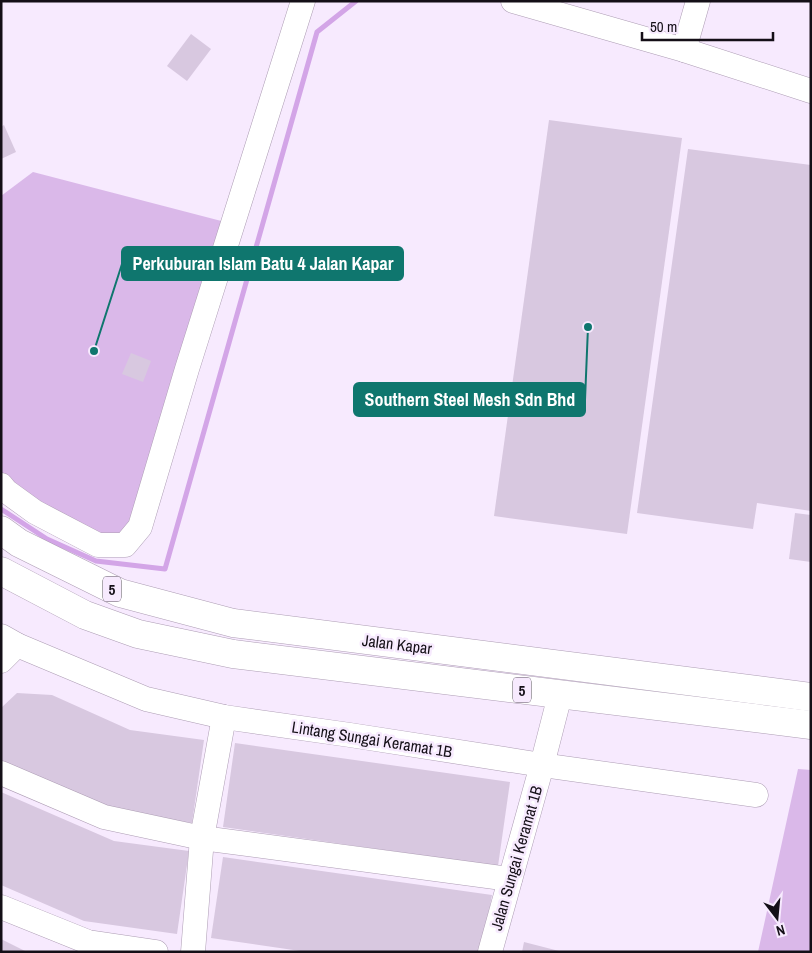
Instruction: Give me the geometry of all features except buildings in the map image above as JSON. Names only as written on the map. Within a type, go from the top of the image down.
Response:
[{"type":"highway","name":"Jalan Kapar","points":[[1,530],[19,543],[120,593],[233,623],[811,697]]},
{"type":"highway","name":"Jalan Kapar","points":[[1,571],[85,616],[138,634],[233,654],[811,725]]},
{"type":"street","points":[[1,485],[6,491],[35,512],[98,545],[124,545],[140,527],[187,369],[303,1]]},
{"type":"street","points":[[513,1],[684,50],[811,91]]},
{"type":"street","points":[[684,50],[698,1]]},
{"type":"street","name":"Lintang Sungai Keramat 1B","points":[[7,647],[146,699],[224,717],[756,796]]},
{"type":"street","name":"Jalan Sungai Keramat 1B","points":[[490,952],[560,694]]},
{"type":"street","points":[[193,952],[202,838],[224,717]]},
{"type":"street","points":[[1,772],[104,817],[202,838],[510,879]]},
{"type":"street","points":[[1,907],[87,947],[156,952]]},
{"type":"shaded area","points":[[33,172],[229,223],[129,531],[117,542],[92,537],[1,478],[1,196]]},
{"type":"shaded area","points":[[798,769],[811,770],[811,952],[758,952]]},
{"type":"waterway","points":[[1,509],[47,539],[96,561],[165,569],[317,32],[356,1]]},
{"type":"place","name":"Southern Steel Mesh Sdn Bhd","points":[[588,327]]},
{"type":"place","name":"Perkuburan Islam Batu 4 Jalan Kapar","points":[[94,351]]}]
